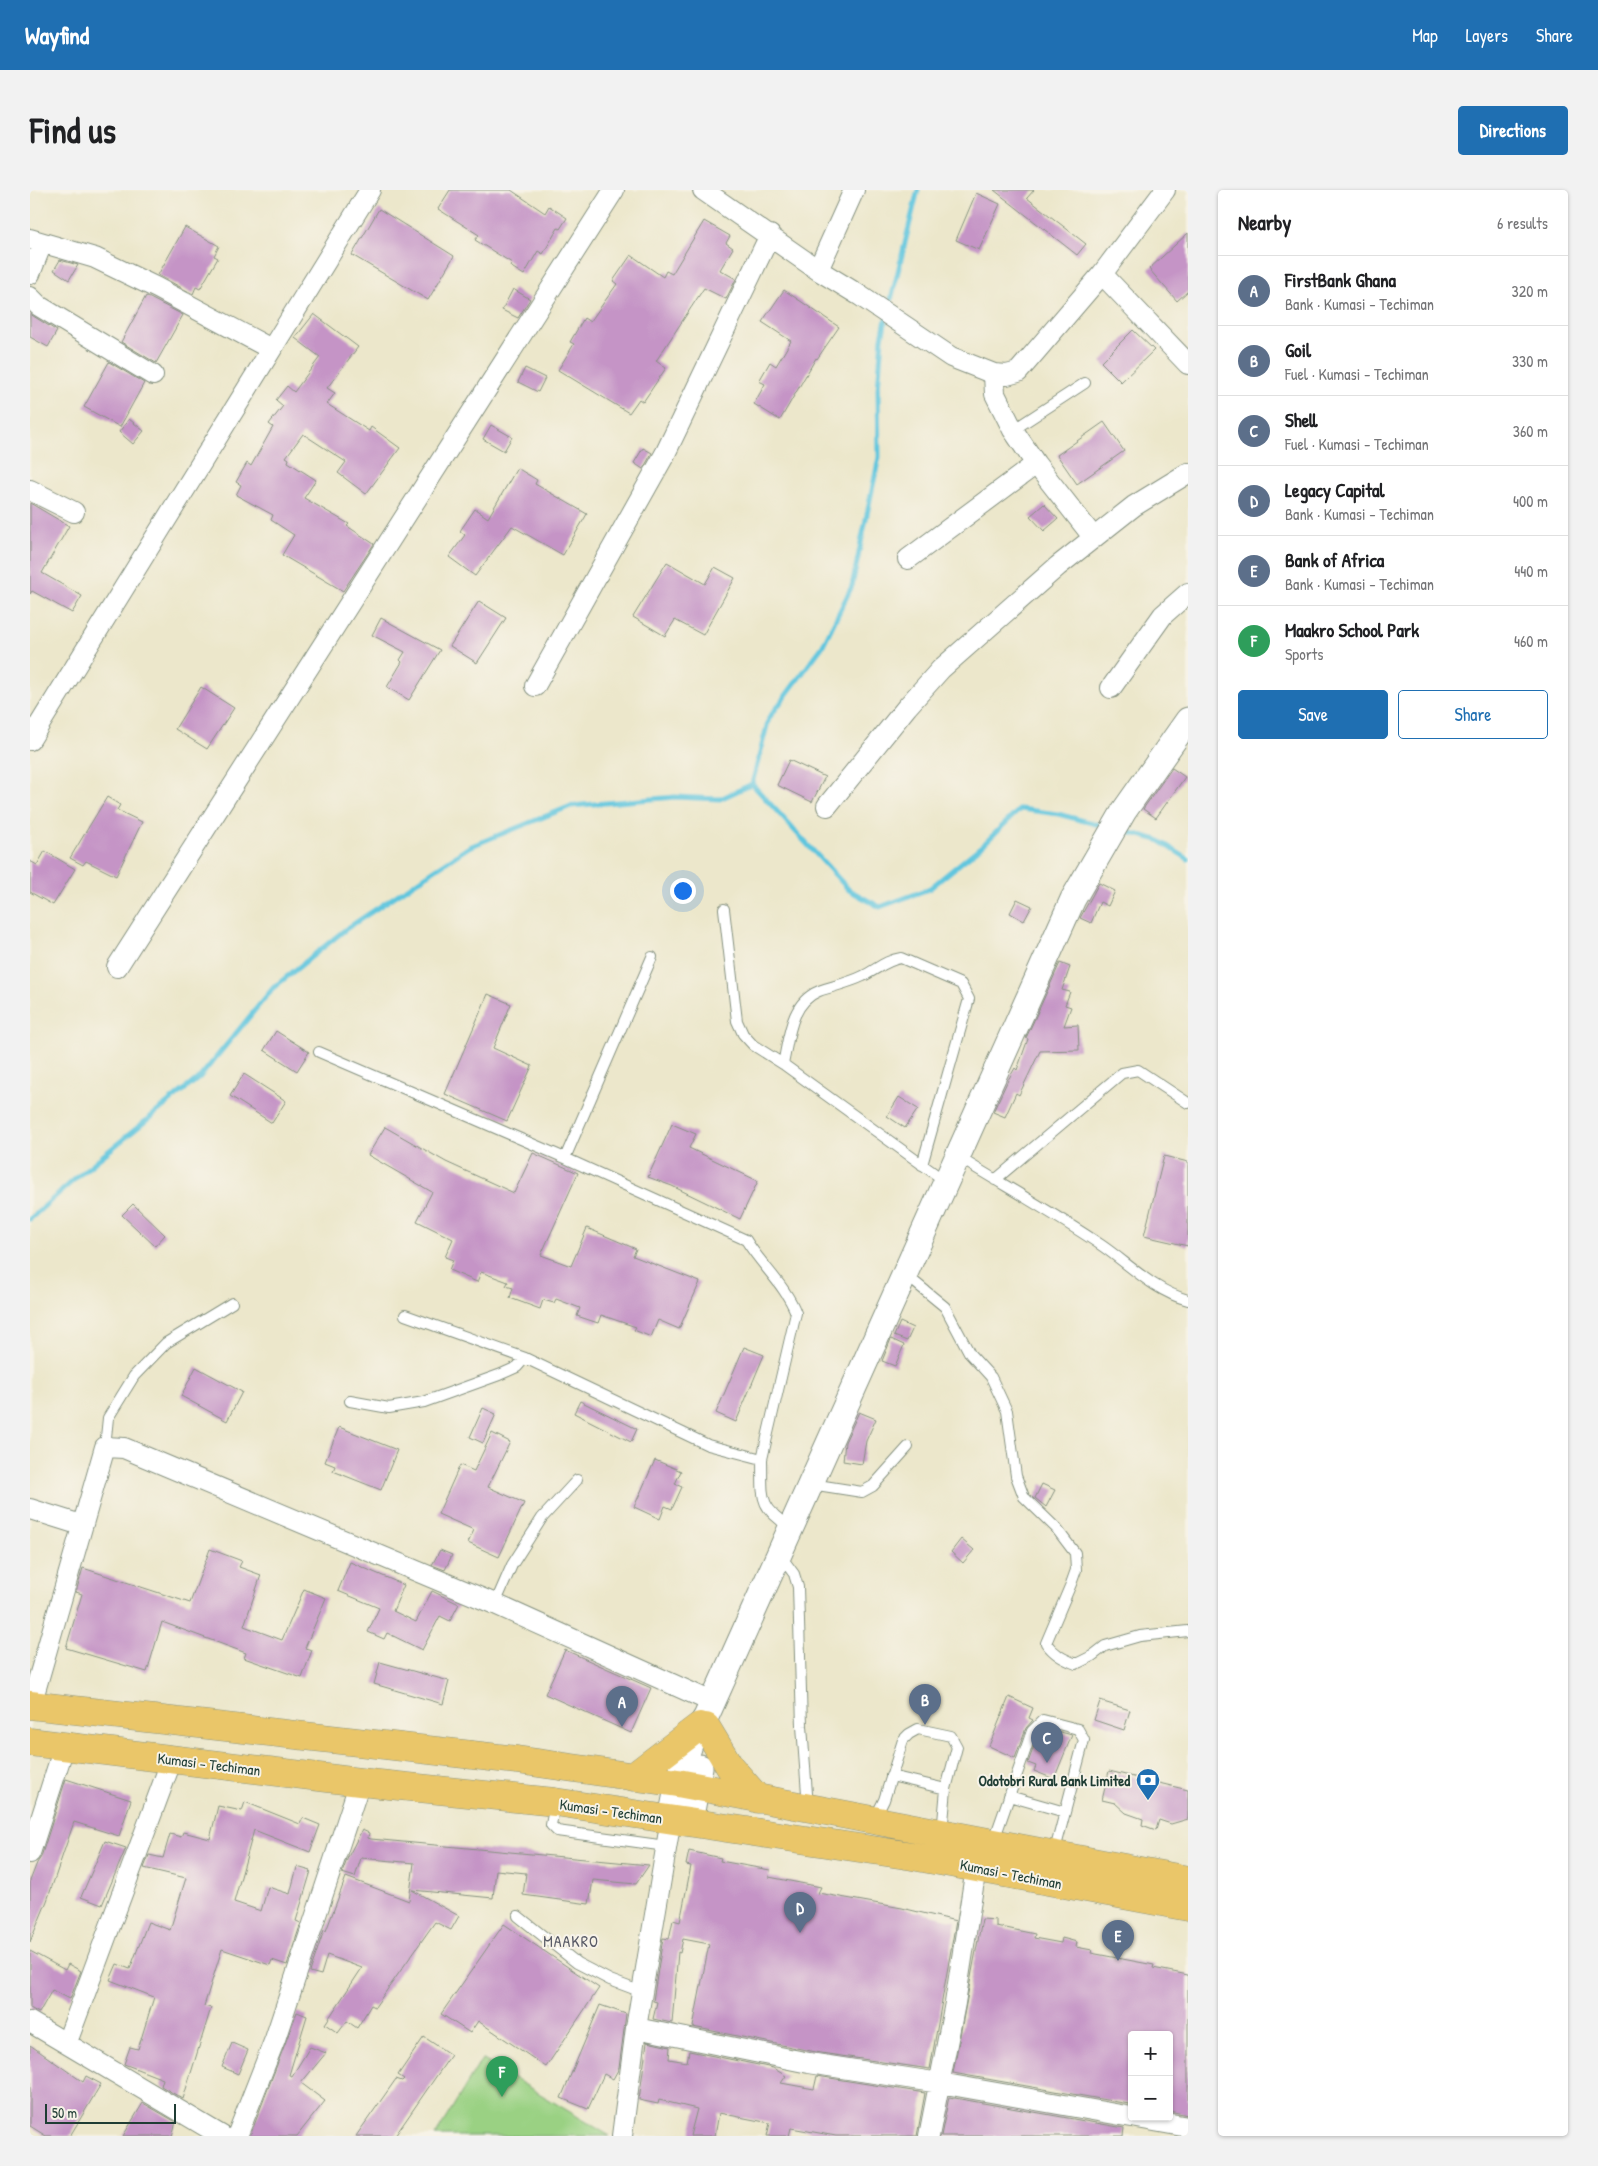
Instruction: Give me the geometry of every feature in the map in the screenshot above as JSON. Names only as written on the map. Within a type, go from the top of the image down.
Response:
[{"type":"highway","points":[[31,1705],[517,1760],[687,1785],[1188,1880]]},
{"type":"highway","points":[[633,1777],[706,1718],[730,1767],[758,1798]]},
{"type":"highway","name":"Kumasi - Techiman","points":[[30,1742],[360,1782],[555,1802],[681,1820],[976,1868],[1188,1907]]},
{"type":"street","points":[[30,740],[370,190]]},
{"type":"street","points":[[117,967],[614,190]]},
{"type":"street","points":[[703,190],[818,270],[859,295],[951,357],[994,374],[1006,375],[1018,372],[1102,274],[1165,190]]},
{"type":"street","points":[[818,270],[854,190]]},
{"type":"street","points":[[534,686],[665,454],[770,235]]},
{"type":"street","points":[[30,274],[36,241],[95,258],[157,288],[271,349]]},
{"type":"street","points":[[1102,274],[1188,364]]},
{"type":"street","points":[[30,297],[39,306],[153,375]]},
{"type":"street","points":[[994,374],[996,394],[1013,430],[1036,464],[1094,538]]},
{"type":"street","points":[[908,559],[1036,464]]},
{"type":"street","points":[[827,806],[907,707],[941,669],[1058,566],[1134,506],[1188,473]]},
{"type":"street","points":[[30,490],[74,512]]},
{"type":"street","points":[[1111,688],[1163,615],[1188,594]]},
{"type":"street","points":[[622,2136],[636,2028],[666,1846],[681,1820],[687,1785],[706,1718],[1073,899],[1124,811],[1188,720]]},
{"type":"street","points":[[31,1705],[81,1525],[105,1447],[124,1448],[495,1604],[706,1718]]},
{"type":"street","points":[[30,1509],[81,1525]]},
{"type":"street","points":[[30,1853],[64,1747]]},
{"type":"street","points":[[67,2042],[172,1759]]},
{"type":"street","points":[[237,2136],[275,2039],[360,1782]]},
{"type":"street","points":[[929,2136],[940,2082],[976,1868]]},
{"type":"street","points":[[30,2022],[67,2042],[222,2136]]},
{"type":"street","points":[[636,2028],[809,2063],[940,2082],[1188,2127]]},
{"type":"lane","points":[[1013,430],[1085,383]]},
{"type":"lane","points":[[724,909],[737,1021],[743,1034],[753,1045],[783,1064],[946,1182]]},
{"type":"lane","points":[[566,1158],[652,957]]},
{"type":"lane","points":[[783,1064],[797,1008],[806,998],[817,992],[863,976],[892,960],[901,958],[961,984],[969,999],[922,1164]]},
{"type":"lane","points":[[319,1052],[566,1158],[746,1240],[759,1261],[791,1300],[796,1313],[762,1459],[763,1496],[766,1507],[772,1515],[790,1527]]},
{"type":"lane","points":[[995,1180],[1122,1073],[1138,1070],[1188,1103]]},
{"type":"lane","points":[[958,1157],[1102,1246],[1136,1273],[1178,1298],[1188,1300]]},
{"type":"lane","points":[[905,1274],[945,1307],[970,1354],[991,1377],[1007,1411],[1016,1476],[1024,1497],[1056,1528],[1075,1553],[1076,1570],[1046,1642],[1051,1650],[1063,1659],[1076,1664],[1105,1646],[1140,1636],[1188,1631]]},
{"type":"lane","points":[[105,1447],[108,1418],[134,1376],[166,1344],[232,1303]]},
{"type":"lane","points":[[406,1315],[525,1358],[708,1444],[762,1459]]},
{"type":"lane","points":[[350,1401],[389,1408],[424,1402],[499,1375],[517,1367],[525,1358]]},
{"type":"lane","points":[[810,1484],[862,1492],[872,1486],[908,1447]]},
{"type":"lane","points":[[495,1604],[512,1564],[542,1518],[577,1480]]},
{"type":"lane","points":[[779,1553],[794,1574],[798,1587],[802,1726],[808,1808]]},
{"type":"lane","points":[[993,1844],[1032,1730],[1043,1720],[1078,1729],[1084,1740],[1054,1855]]},
{"type":"lane","points":[[874,1821],[903,1740],[913,1730],[918,1729],[951,1736],[957,1747],[946,1789],[942,1834]]},
{"type":"lane","points":[[891,1776],[946,1789]]},
{"type":"lane","points":[[1009,1796],[1065,1812]]},
{"type":"lane","points":[[555,1802],[551,1825],[558,1831],[666,1846]]},
{"type":"lane","points":[[518,1916],[578,1963],[610,1980],[642,1992]]},
{"type":"green space","points":[[482,2059],[610,2136],[435,2136]]},
{"type":"building","points":[[450,190],[511,190],[545,213],[549,206],[567,218],[560,229],[558,228],[543,254],[538,251],[524,275],[510,266],[512,263],[475,240],[479,235],[438,209]]},
{"type":"building","points":[[994,190],[1034,190],[1027,198],[1086,244],[1077,255]]},
{"type":"building","points":[[976,193],[1000,204],[979,250],[956,240]]},
{"type":"building","points":[[379,209],[454,256],[428,300],[352,255]]},
{"type":"building","points":[[704,221],[730,236],[726,243],[733,248],[720,270],[736,279],[726,299],[704,288],[656,361],[666,368],[643,402],[639,399],[629,413],[558,370],[574,344],[570,342],[584,318],[590,322],[617,284],[613,281],[631,255],[663,277],[666,271],[672,274]]},
{"type":"building","points":[[185,227],[219,246],[214,256],[218,258],[200,289],[196,287],[193,294],[158,275]]},
{"type":"building","points":[[1188,233],[1188,291],[1177,301],[1149,269]]},
{"type":"building","points":[[60,260],[78,265],[69,280],[54,270]]},
{"type":"building","points":[[513,289],[530,299],[518,318],[502,310]]},
{"type":"building","points":[[784,290],[839,327],[816,358],[780,420],[754,404],[765,384],[759,381],[770,362],[776,366],[791,341],[762,322]]},
{"type":"building","points":[[146,296],[183,315],[156,363],[121,342]]},
{"type":"building","points":[[30,314],[57,331],[48,347],[30,337]]},
{"type":"building","points":[[314,314],[358,347],[327,388],[335,393],[327,404],[369,431],[371,427],[400,448],[366,494],[338,473],[346,462],[303,434],[286,457],[289,459],[288,462],[316,480],[304,498],[349,524],[347,526],[374,544],[343,591],[282,555],[294,535],[271,520],[273,515],[236,495],[241,485],[236,482],[247,463],[251,466],[273,427],[269,424],[283,406],[276,400],[287,386],[294,392],[320,357],[295,338]]},
{"type":"building","points":[[1133,330],[1154,350],[1121,382],[1101,362]]},
{"type":"building","points":[[109,362],[144,383],[120,427],[84,407]]},
{"type":"building","points":[[525,368],[545,378],[538,392],[518,382]]},
{"type":"building","points":[[129,419],[144,431],[133,444],[119,432]]},
{"type":"building","points":[[1104,422],[1124,451],[1077,484],[1057,455]]},
{"type":"building","points":[[491,425],[512,437],[504,451],[483,439]]},
{"type":"building","points":[[643,448],[652,453],[643,469],[634,463]]},
{"type":"building","points":[[517,468],[537,480],[535,484],[587,514],[563,555],[512,526],[475,576],[449,557],[465,535],[460,531],[475,509],[488,518]]},
{"type":"building","points":[[30,503],[69,526],[42,573],[82,596],[72,613],[32,591],[30,594]]},
{"type":"building","points":[[1044,504],[1058,519],[1044,531],[1030,516]]},
{"type":"building","points":[[667,562],[705,584],[715,567],[735,578],[703,635],[675,620],[665,636],[633,617]]},
{"type":"building","points":[[479,601],[506,618],[477,663],[450,646]]},
{"type":"building","points":[[381,618],[440,650],[409,700],[387,687],[402,662],[400,660],[405,652],[372,635]]},
{"type":"building","points":[[201,687],[234,708],[207,749],[175,729]]},
{"type":"building","points":[[789,760],[825,777],[812,802],[777,785]]},
{"type":"building","points":[[1172,768],[1185,777],[1156,818],[1143,809]]},
{"type":"building","points":[[107,797],[120,805],[117,810],[142,822],[116,876],[86,861],[83,865],[70,858]]},
{"type":"building","points":[[45,851],[75,869],[53,905],[30,892],[30,861],[37,865]]},
{"type":"building","points":[[1099,883],[1115,891],[1108,906],[1100,902],[1091,923],[1080,918]]},
{"type":"building","points":[[1017,899],[1032,906],[1024,921],[1010,913]]},
{"type":"building","points":[[1060,963],[1070,967],[1062,990],[1070,992],[1065,1005],[1071,1007],[1064,1026],[1078,1025],[1079,1050],[1040,1051],[1019,1095],[1016,1093],[1005,1117],[993,1112],[1008,1080],[1015,1068],[1017,1070],[1028,1039],[1026,1038]]},
{"type":"building","points":[[488,994],[511,1004],[493,1048],[532,1066],[507,1121],[445,1094]]},
{"type":"building","points":[[276,1031],[309,1052],[297,1071],[264,1050]]},
{"type":"building","points":[[244,1074],[286,1101],[272,1123],[230,1096]]},
{"type":"building","points":[[899,1097],[918,1109],[905,1128],[887,1116]]},
{"type":"building","points":[[672,1124],[696,1134],[689,1148],[758,1181],[740,1219],[672,1186],[648,1177]]},
{"type":"building","points":[[385,1127],[446,1162],[514,1193],[533,1153],[578,1173],[541,1255],[571,1266],[587,1228],[636,1249],[633,1256],[700,1282],[679,1329],[658,1320],[651,1337],[634,1330],[636,1327],[601,1315],[598,1323],[577,1316],[580,1308],[556,1299],[554,1303],[543,1300],[540,1309],[510,1298],[513,1288],[506,1286],[508,1282],[481,1272],[477,1282],[449,1270],[453,1260],[445,1257],[453,1239],[417,1221],[432,1192],[368,1155]]},
{"type":"building","points":[[1164,1156],[1188,1162],[1188,1246],[1144,1236]]},
{"type":"building","points":[[133,1204],[165,1235],[155,1246],[122,1215]]},
{"type":"building","points":[[900,1322],[913,1328],[907,1341],[894,1336]]},
{"type":"building","points":[[891,1339],[904,1345],[895,1366],[882,1361]]},
{"type":"building","points":[[744,1347],[764,1355],[736,1422],[716,1413]]},
{"type":"building","points":[[196,1367],[242,1392],[227,1421],[181,1396]]},
{"type":"building","points":[[580,1401],[637,1429],[631,1442],[574,1413]]},
{"type":"building","points":[[483,1408],[496,1414],[483,1443],[470,1437]]},
{"type":"building","points":[[859,1412],[876,1419],[866,1441],[862,1464],[843,1461],[845,1442]]},
{"type":"building","points":[[339,1427],[397,1450],[381,1490],[333,1471],[335,1466],[325,1462]]},
{"type":"building","points":[[492,1433],[510,1442],[488,1487],[524,1503],[499,1557],[468,1543],[474,1530],[438,1514],[460,1465],[474,1471]]},
{"type":"building","points":[[655,1460],[681,1471],[675,1484],[682,1487],[672,1509],[665,1506],[660,1519],[634,1507]]},
{"type":"building","points":[[1042,1484],[1055,1490],[1046,1507],[1035,1498]]},
{"type":"building","points":[[961,1539],[974,1550],[963,1563],[951,1552]]},
{"type":"building","points":[[210,1549],[242,1561],[239,1567],[261,1575],[244,1626],[282,1640],[304,1589],[326,1598],[305,1648],[312,1650],[302,1678],[244,1658],[246,1653],[162,1622],[147,1672],[66,1648],[82,1594],[76,1592],[83,1568],[190,1603]]},
{"type":"building","points":[[440,1550],[452,1555],[445,1570],[432,1565]]},
{"type":"building","points":[[350,1562],[404,1585],[393,1611],[416,1622],[432,1591],[459,1604],[450,1621],[440,1616],[422,1650],[387,1633],[384,1639],[368,1632],[379,1608],[338,1591]]},
{"type":"building","points":[[565,1650],[651,1688],[631,1733],[545,1694]]},
{"type":"building","points":[[380,1662],[449,1681],[443,1704],[374,1684]]},
{"type":"building","points":[[1009,1697],[1033,1708],[1029,1718],[1033,1720],[1026,1728],[1015,1758],[989,1746]]},
{"type":"building","points":[[1100,1701],[1130,1710],[1124,1730],[1094,1720]]},
{"type":"building","points":[[1045,1728],[1072,1735],[1054,1779],[1034,1771],[1036,1766],[1028,1763],[1038,1735]]},
{"type":"building","name":"Odotobri Rural Bank Limited","points":[[1109,1771],[1188,1790],[1188,1819],[1171,1824],[1159,1820],[1156,1830],[1142,1825],[1143,1819],[1126,1813],[1115,1803],[1102,1800]]},
{"type":"building","points":[[66,1779],[131,1800],[119,1836],[74,1822],[47,1901],[30,1942],[30,1881],[41,1857]]},
{"type":"building","points":[[245,1802],[300,1824],[303,1818],[320,1825],[310,1852],[254,1830],[234,1902],[261,1911],[268,1887],[290,1894],[297,1867],[311,1871],[296,1921],[301,1923],[287,1965],[272,1960],[270,1965],[222,1949],[204,2006],[211,2008],[183,2099],[161,2086],[163,2079],[124,2064],[130,2047],[138,2049],[154,1997],[110,1980],[117,1964],[130,1969],[148,1922],[170,1930],[186,1878],[144,1868],[149,1855],[163,1858],[170,1834],[181,1837],[183,1832],[210,1839],[218,1806],[242,1811]]},
{"type":"building","points":[[362,1830],[369,1833],[368,1838],[371,1839],[649,1865],[636,1884],[593,1880],[589,1904],[523,1895],[526,1873],[496,1870],[493,1898],[412,1890],[459,1916],[451,1930],[435,1922],[375,2007],[371,2005],[357,2028],[347,2021],[338,2033],[325,2024],[362,1968],[327,1955],[321,1975],[310,1972],[324,1930],[326,1931],[346,1877],[409,1901],[414,1863],[361,1858],[355,1877],[342,1873]]},
{"type":"building","points":[[105,1841],[126,1848],[102,1905],[81,1897]]},
{"type":"building","points":[[689,1851],[721,1858],[720,1861],[770,1870],[769,1877],[821,1887],[818,1893],[902,1908],[956,1921],[930,2069],[821,2053],[693,2027],[709,1944],[683,1939],[680,1953],[678,1952],[672,2023],[653,2019],[657,2002],[653,2001],[663,1938],[669,1939],[673,1920],[680,1922],[691,1866],[686,1865]]},
{"type":"building","points":[[982,1919],[996,1920],[996,1926],[1035,1934],[1034,1938],[1061,1943],[1062,1938],[1077,1942],[1076,1947],[1092,1950],[1091,1953],[1154,1965],[1153,1968],[1188,1975],[1188,2115],[1173,2112],[1173,2031],[1128,2031],[1128,2104],[953,2073]]},
{"type":"building","points":[[504,1924],[599,1988],[546,2067],[478,2021],[470,2033],[441,2014]]},
{"type":"building","points":[[30,1951],[65,1970],[68,1964],[81,1971],[70,1999],[52,1990],[39,2013],[30,2008]]},
{"type":"building","points":[[600,2005],[626,2014],[619,2068],[613,2079],[604,2074],[588,2109],[561,2098]]},
{"type":"building","points":[[297,2012],[307,2016],[289,2075],[292,2076],[310,2047],[326,2053],[301,2083],[325,2101],[297,2136],[250,2136]]},
{"type":"building","points":[[424,2037],[451,2055],[395,2136],[356,2136],[396,2079],[402,2081],[404,2079],[398,2075]]},
{"type":"building","points":[[647,2042],[670,2047],[669,2059],[687,2062],[689,2051],[773,2068],[786,2076],[781,2083],[814,2089],[817,2076],[925,2093],[917,2136],[836,2136],[791,2128],[789,2136],[767,2136],[770,2123],[719,2113],[715,2136],[690,2136],[697,2109],[659,2100],[658,2104],[639,2100]]},
{"type":"building","points":[[232,2043],[248,2050],[238,2074],[222,2067]]},
{"type":"building","points":[[30,2045],[83,2082],[86,2076],[101,2084],[70,2136],[46,2136],[30,2126]]},
{"type":"building","points":[[949,2097],[1124,2128],[1123,2136],[941,2136]]},
{"type":"building","points":[[143,2103],[176,2122],[172,2136],[123,2136]]},
{"type":"waterway","points":[[889,308],[918,190]]},
{"type":"waterway","points":[[30,1219],[84,1171],[200,1077],[273,988],[346,929],[469,847],[571,806],[675,797],[720,799],[752,784],[769,718],[822,647],[852,586],[879,457],[878,389],[882,338],[886,319]]},
{"type":"waterway","points":[[752,784],[849,890],[880,907],[929,889],[984,844],[1020,809],[1058,814],[1107,827]]},
{"type":"waterway","points":[[1120,830],[1158,840],[1188,859]]},
{"type":"place","name":"Goil","points":[[925,1725]]},
{"type":"place","name":"FirstBank Ghana","points":[[622,1727]]},
{"type":"place","name":"Shell","points":[[1047,1763]]},
{"type":"place","name":"Odotobri Rural Bank Limited","points":[[1148,1801]]},
{"type":"place","name":"Legacy Capital","points":[[800,1933]]},
{"type":"place","name":"Bank of Africa","points":[[1118,1961]]},
{"type":"place","name":"Maakro School Park","points":[[502,2097]]},
{"type":"district","name":"MAAKRO","points":[[571,1941]]}]
